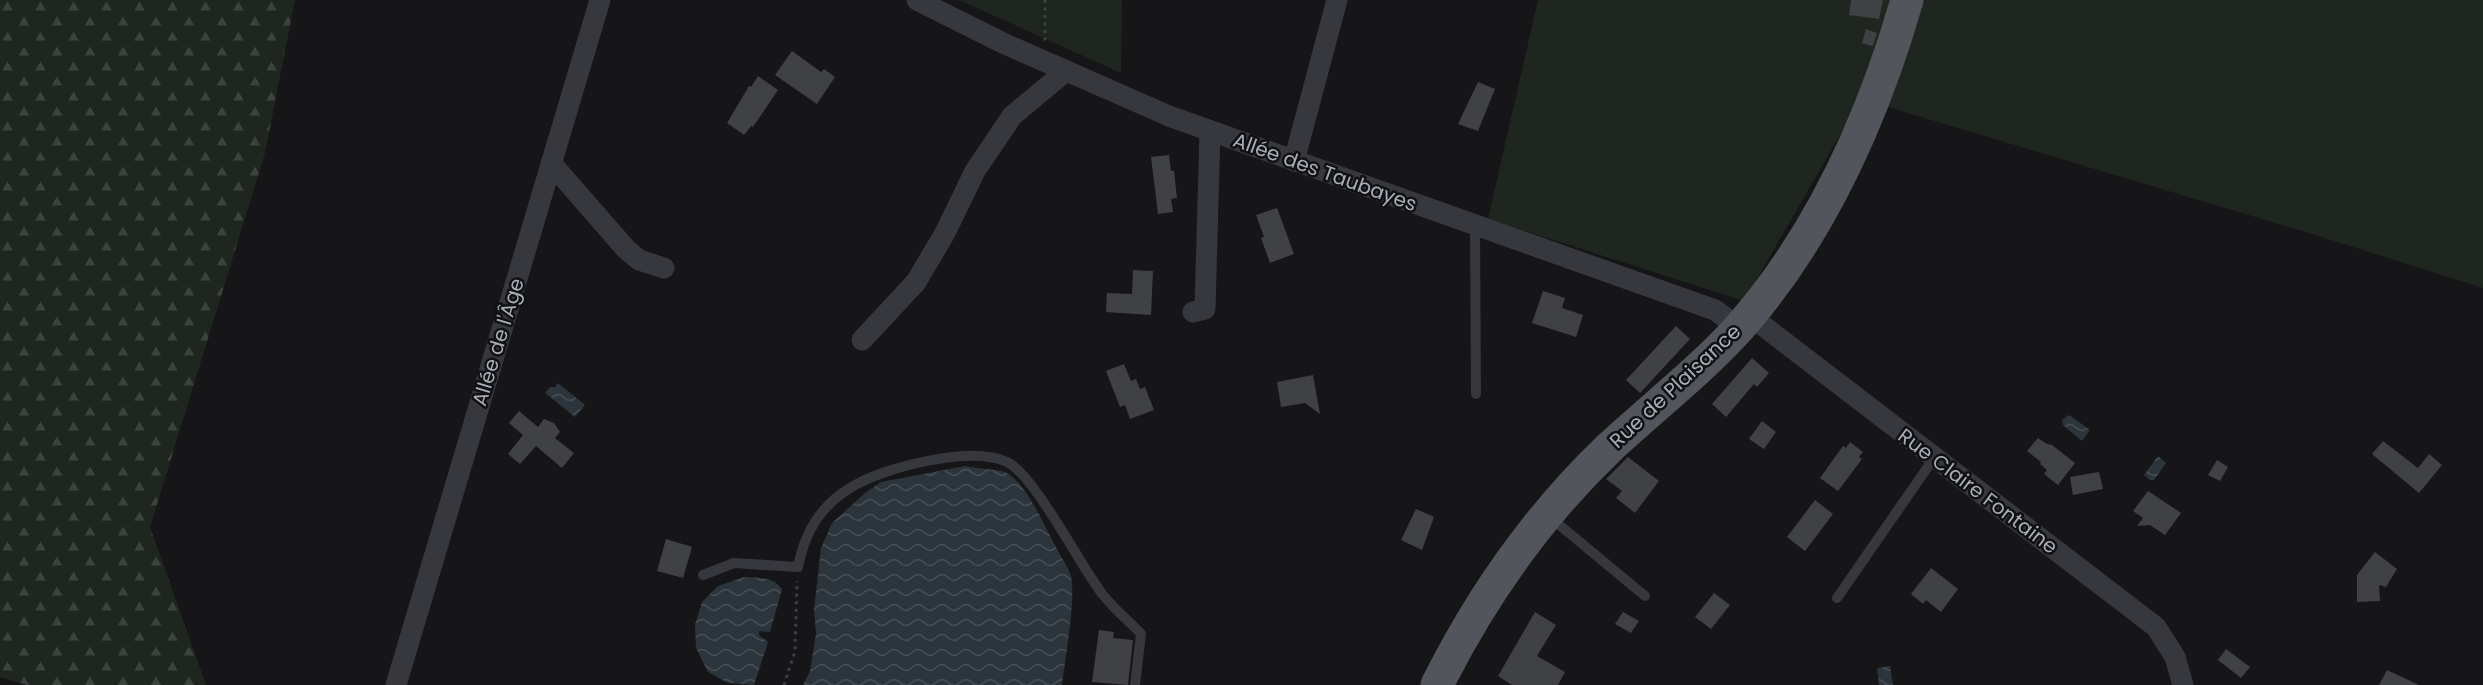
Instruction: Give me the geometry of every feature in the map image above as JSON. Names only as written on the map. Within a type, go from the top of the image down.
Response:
[{"type":"main road","name":"Rue de Plaisance","points":[[1437,685],[1486,597],[1547,515],[1609,448],[1703,364],[1744,321],[1792,258],[1849,159],[1877,93],[1907,0]]},
{"type":"street","name":"Allée de l'Âge","points":[[396,685],[600,0]]},
{"type":"street","name":"Allée des Taubayes","points":[[917,0],[1046,62],[1169,116],[1744,321]]},
{"type":"street","points":[[1294,161],[1337,0]]},
{"type":"street","points":[[862,340],[916,282],[945,233],[975,171],[1012,116],[1066,71]]},
{"type":"street","points":[[1193,312],[1204,309],[1210,131]]},
{"type":"street","points":[[551,164],[626,249],[639,260],[664,268]]},
{"type":"street","name":"Rue Claire Fontaine","points":[[1744,321],[1934,458],[2156,627],[2175,657],[2183,685]]},
{"type":"lane","points":[[1475,225],[1476,394]]},
{"type":"lane","points":[[703,575],[734,563],[798,567],[803,542],[821,511],[869,478],[895,468],[964,457],[990,457],[1009,462],[1029,481],[1103,594],[1141,634],[1135,685]]},
{"type":"lane","points":[[1837,598],[1934,458]]},
{"type":"lane","points":[[1547,515],[1645,597]]},
{"type":"path","points":[[1045,0],[1046,62]]},
{"type":"path","points":[[784,685],[795,651],[798,567]]},
{"type":"green space","points":[[0,0],[295,0],[265,153],[150,527],[206,685],[27,685],[0,677]]},
{"type":"green space","points":[[959,0],[1122,0],[1121,73]]},
{"type":"green space","points":[[1538,0],[2483,0],[2483,288],[2309,233],[1861,99],[1744,301],[1488,219]]},
{"type":"water","points":[[558,383],[585,405],[575,417],[545,393]]},
{"type":"water","points":[[2069,415],[2090,430],[2082,441],[2063,425],[2062,420]]},
{"type":"water","points":[[2158,456],[2166,463],[2154,480],[2150,480],[2144,475]]},
{"type":"water","points":[[965,466],[1002,471],[1013,477],[1034,506],[1070,572],[1071,614],[1062,685],[803,685],[810,671],[816,634],[814,610],[821,548],[832,523],[865,493],[881,482]]},
{"type":"water","points":[[744,577],[770,580],[782,589],[770,632],[759,631],[759,635],[768,642],[754,685],[728,683],[708,672],[696,648],[695,625],[702,602],[718,586]]},
{"type":"water","points":[[1890,666],[1893,685],[1879,685],[1877,668]]},
{"type":"building","points":[[1851,0],[1883,0],[1879,19],[1849,15]]},
{"type":"building","points":[[1866,29],[1877,33],[1873,46],[1862,43]]},
{"type":"building","points":[[792,51],[821,72],[824,69],[835,77],[817,104],[775,75]]},
{"type":"building","points":[[758,76],[778,90],[753,127],[751,126],[744,135],[727,123],[749,86],[751,87]]},
{"type":"building","points":[[1478,82],[1495,89],[1478,131],[1458,124]]},
{"type":"building","points":[[1169,155],[1171,171],[1174,171],[1177,198],[1171,199],[1173,212],[1158,214],[1151,157]]},
{"type":"building","points":[[1277,208],[1294,254],[1270,263],[1256,215]]},
{"type":"building","points":[[1133,270],[1153,271],[1151,315],[1106,312],[1107,293],[1132,294]]},
{"type":"building","points":[[1543,291],[1565,298],[1562,308],[1583,315],[1576,337],[1532,323]]},
{"type":"building","points":[[1676,326],[1690,339],[1640,393],[1626,380]]},
{"type":"building","points":[[1752,358],[1769,373],[1757,387],[1754,384],[1726,417],[1712,404]]},
{"type":"building","points":[[1124,364],[1131,381],[1136,379],[1140,389],[1145,387],[1154,410],[1130,419],[1125,405],[1120,407],[1106,371]]},
{"type":"building","points":[[1313,375],[1320,414],[1305,403],[1281,407],[1277,382]]},
{"type":"building","points":[[519,411],[538,427],[544,419],[554,423],[560,432],[555,438],[574,453],[562,468],[536,446],[520,464],[508,454],[523,435],[509,423]]},
{"type":"building","points":[[1762,421],[1776,432],[1764,449],[1749,439]]},
{"type":"building","points":[[2038,438],[2052,445],[2075,463],[2058,485],[2044,474],[2047,470],[2040,464],[2041,462],[2027,451]]},
{"type":"building","points":[[2383,441],[2418,468],[2429,454],[2442,465],[2419,493],[2372,454]]},
{"type":"building","points":[[1850,442],[1863,452],[1859,457],[1862,459],[1838,491],[1820,478],[1843,446],[1846,448]]},
{"type":"building","points":[[1628,457],[1659,481],[1635,513],[1616,498],[1622,491],[1606,479]]},
{"type":"building","points":[[2217,460],[2228,467],[2220,481],[2208,475]]},
{"type":"building","points":[[2099,472],[2103,489],[2073,495],[2070,477]]},
{"type":"building","points":[[2148,491],[2181,513],[2165,535],[2150,525],[2137,526],[2143,518],[2133,511]]},
{"type":"building","points":[[1815,500],[1833,514],[1805,551],[1787,537]]},
{"type":"building","points":[[1416,509],[1434,517],[1422,550],[1401,540]]},
{"type":"building","points":[[666,539],[692,547],[683,578],[657,571]]},
{"type":"building","points":[[2375,552],[2397,569],[2386,587],[2379,585],[2380,601],[2357,602],[2357,575]]},
{"type":"building","points":[[1931,568],[1958,589],[1941,612],[1926,600],[1923,604],[1911,594]]},
{"type":"building","points":[[1714,593],[1730,605],[1711,629],[1695,617]]},
{"type":"building","points":[[1535,612],[1556,625],[1537,656],[1565,672],[1558,685],[1512,685],[1498,676]]},
{"type":"building","points":[[1623,612],[1639,621],[1631,633],[1615,624]]},
{"type":"building","points":[[1099,630],[1114,632],[1113,638],[1133,640],[1128,685],[1092,682]]},
{"type":"building","points":[[2226,649],[2250,667],[2241,678],[2218,660]]},
{"type":"building","points":[[2387,670],[2419,685],[2379,685]]}]
